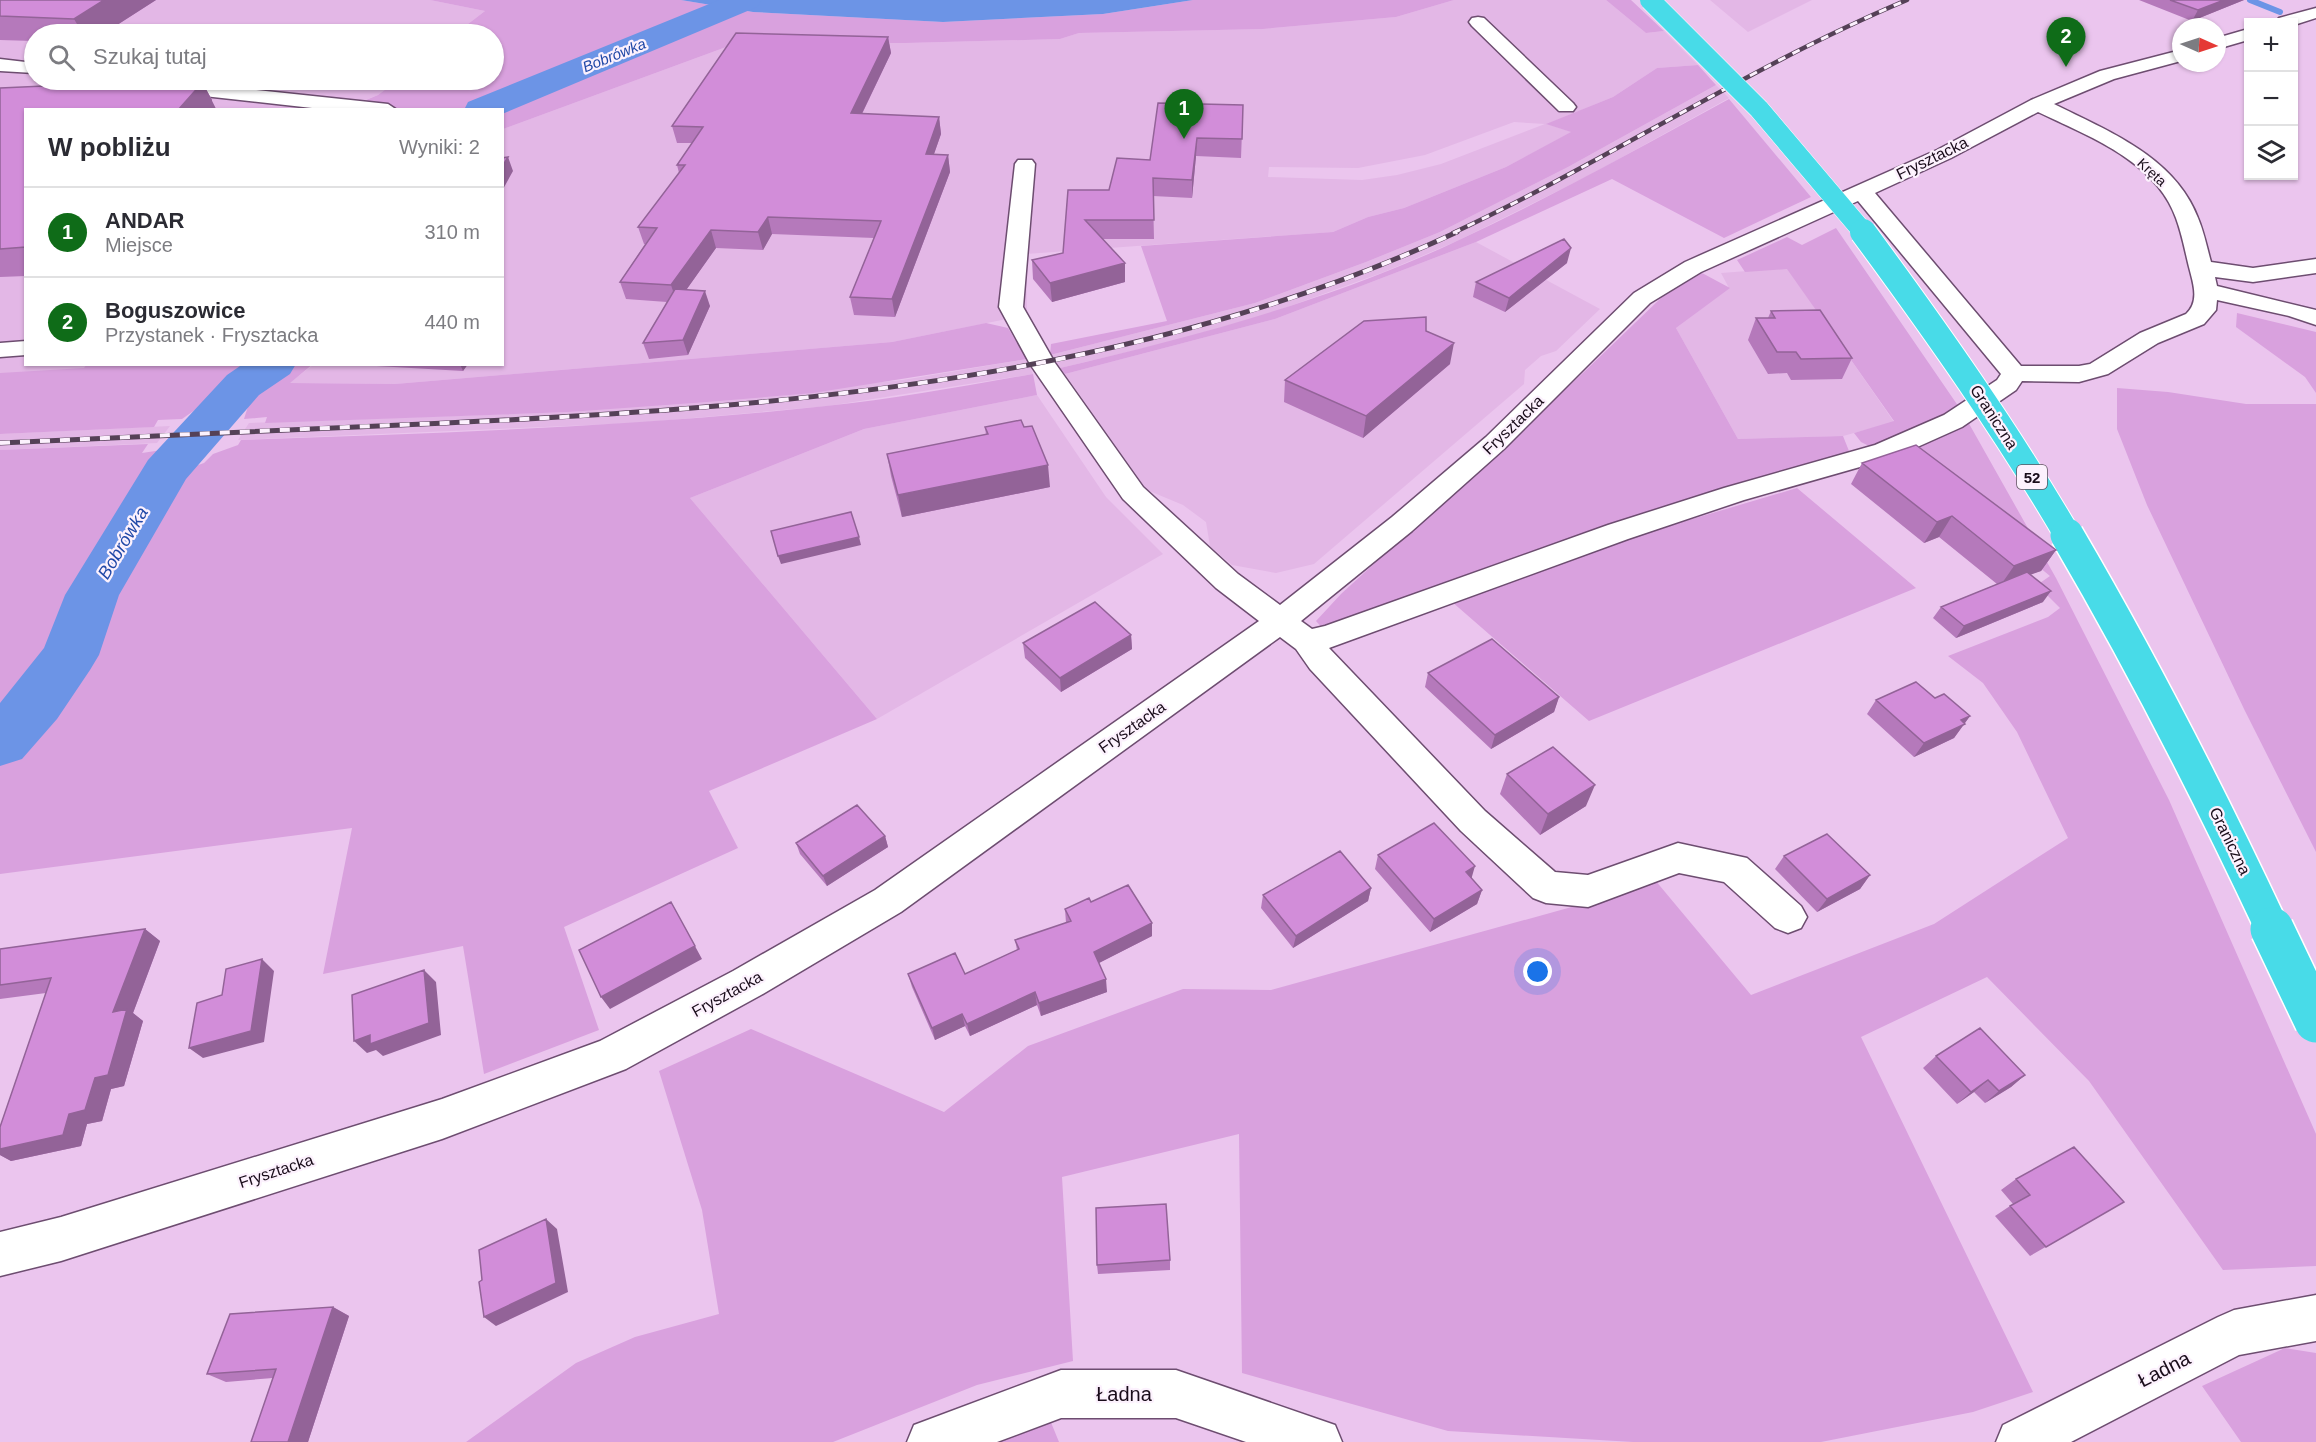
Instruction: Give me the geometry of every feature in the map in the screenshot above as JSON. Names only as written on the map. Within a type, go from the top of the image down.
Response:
[{"type":"highway","name":"Graniczna","points":[[1650,0],[1747,95],[1819,177],[1886,260],[1977,389],[2109,606],[2163,706],[2316,1021]]},
{"type":"street","points":[[2298,18],[2316,13]]},
{"type":"street","points":[[1478,22],[1566,107]]},
{"type":"street","points":[[2226,41],[2244,35]]},
{"type":"street","name":"Frysztacka","points":[[0,1254],[61,1239],[431,1123],[612,1056],[747,983],[888,901],[1295,631],[1402,524],[1495,443],[1642,298],[1693,267],[1944,154],[2038,104],[2107,75],[2172,57]]},
{"type":"street","points":[[0,65],[24,67]]},
{"type":"street","points":[[179,90],[272,104],[349,108]]},
{"type":"street","name":"Kręta","points":[[2038,104],[2123,146],[2173,191],[2187,217],[2204,279]]},
{"type":"street","points":[[1025,164],[1011,307],[1043,364],[1132,493],[1227,580],[1295,631],[1392,738],[1473,821],[1546,886],[1588,891],[1678,858],[1734,869],[1788,917]]},
{"type":"street","points":[[1860,193],[1868,198],[2013,373],[2079,374],[2099,369],[2149,338],[2195,320],[2204,310],[2204,279]]},
{"type":"street","points":[[2204,279],[2316,266]]},
{"type":"street","points":[[2204,279],[2316,318]]},
{"type":"street","points":[[0,350],[24,348]]},
{"type":"street","points":[[1295,631],[1328,637],[1618,532],[1734,494],[1885,451],[1953,421],[2007,385],[2013,373]]},
{"type":"street","name":"Ładna","points":[[2020,1442],[2234,1333],[2316,1318]]},
{"type":"street","name":"Ładna","points":[[931,1442],[1061,1394],[1176,1395],[1318,1442]]},
{"type":"shaded area","points":[[0,0],[430,0],[485,11],[468,24],[24,24],[24,90],[385,90],[378,95],[345,108],[24,108],[24,366],[204,366],[0,393]]},
{"type":"shaded area","points":[[430,0],[681,0],[753,12],[943,22],[1103,14],[1193,0],[1454,0],[1396,17],[1263,29],[1079,33],[1060,39],[906,43],[737,43],[504,129],[504,108],[347,108],[385,90],[504,90],[504,24],[468,24],[485,11]]},
{"type":"shaded area","points":[[1454,0],[1606,0],[1646,33],[1664,31],[1698,65],[1657,68],[1613,97],[1547,124],[1572,132],[1506,167],[1404,208],[1368,217],[1333,232],[1026,254],[1027,315],[892,342],[395,384],[289,383],[312,366],[504,366],[504,129],[737,43],[906,43],[1060,39],[1079,33],[1263,29],[1396,17]],"holes":[[[1514,122],[1545,124],[1441,164],[1397,175],[1362,180],[1268,177],[1269,167],[1358,168],[1425,155]]]},
{"type":"shaded area","points":[[1606,0],[1631,0],[1664,31],[1646,33]]},
{"type":"shaded area","points":[[1710,0],[1812,0],[1748,32]]},
{"type":"shaded area","points":[[1698,65],[1716,85],[1568,167],[1440,232],[1255,303],[1050,355],[1051,344],[1167,321],[1141,246],[1333,232],[1368,217],[1404,208],[1506,167],[1571,132],[1546,124],[1613,97],[1657,68]]},
{"type":"shaded area","points":[[1716,85],[1729,98],[1588,176],[1457,241],[1384,272],[1268,314],[1170,342],[1060,368],[1050,355],[1255,303],[1440,232],[1568,167]]},
{"type":"shaded area","points":[[1729,99],[1811,197],[1724,238],[1612,179],[1476,242],[1275,319],[1065,374],[1060,368],[1213,329],[1362,281],[1459,240],[1527,207]]},
{"type":"shaded area","points":[[1836,228],[1963,413],[2056,578],[2169,800],[2316,1134],[2316,1266],[2223,1270],[2089,1081],[1987,977],[1861,1037],[2033,1392],[1973,1412],[1821,1442],[1633,1442],[1448,1431],[1242,1373],[1239,1134],[1062,1177],[1073,1361],[977,1385],[833,1442],[466,1442],[576,1363],[635,1337],[719,1314],[702,1210],[659,1071],[751,1029],[944,1112],[1028,1046],[1183,989],[1271,990],[1568,908],[1655,880],[1751,995],[1934,924],[2068,838],[2017,732],[1983,683],[1948,656],[2048,617],[2060,608],[2037,585],[2050,576],[1903,456],[1861,442],[1854,433],[1894,421],[1787,269],[1745,272],[1737,260],[1787,237],[1802,245]]},
{"type":"shaded area","points":[[1476,242],[1600,309],[1556,351],[1541,356],[1525,370],[1524,384],[1314,564],[1276,573],[1232,565],[1210,546],[1206,522],[1183,505],[1147,490],[1065,374],[1275,319]]},
{"type":"shaded area","points":[[1787,268],[1894,422],[1843,436],[1738,439],[1676,328],[1729,288],[1721,273]]},
{"type":"shaded area","points":[[1702,273],[1730,288],[1676,328],[1738,439],[1843,436],[1849,451],[1844,458],[1325,631],[1316,621],[1341,594],[1584,372],[1662,297]]},
{"type":"shaded area","points":[[2237,313],[2316,332],[2316,393],[2305,377],[2236,327]]},
{"type":"shaded area","points":[[986,323],[1008,328],[1027,359],[813,393],[569,412],[265,423],[267,417],[244,419],[251,397],[212,398],[182,419],[158,420],[154,427],[0,434],[0,373],[84,368],[86,366],[311,366],[290,383],[395,384],[892,342]]},
{"type":"shaded area","points":[[1027,359],[1033,374],[828,406],[636,423],[238,440],[249,423],[569,412],[903,380]]},
{"type":"shaded area","points":[[1033,374],[1037,395],[864,429],[690,498],[877,719],[709,791],[738,848],[564,927],[599,1030],[484,1074],[463,946],[323,974],[352,828],[0,874],[0,758],[14,748],[71,684],[106,596],[172,481],[184,470],[204,463],[213,454],[238,445],[241,440],[534,428],[753,413],[878,400]]},
{"type":"shaded area","points":[[2117,388],[2168,392],[2246,404],[2316,404],[2316,852],[2245,711],[2147,505],[2117,429]]},
{"type":"shaded area","points":[[1037,395],[1106,497],[1163,554],[877,719],[690,498],[864,429]]},
{"type":"shaded area","points":[[170,426],[157,443],[0,450],[0,434]]},
{"type":"shaded area","points":[[148,444],[142,453],[162,450],[124,500],[71,605],[5,715],[0,718],[0,450]]},
{"type":"shaded area","points":[[1797,488],[1916,588],[1589,721],[1451,601],[1645,533]]},
{"type":"shaded area","points":[[2285,1348],[2316,1353],[2316,1442],[2241,1442],[2202,1386]]},
{"type":"shaded area","points":[[1050,1420],[1059,1442],[985,1442]]},
{"type":"water","points":[[681,0],[1193,0],[1103,14],[943,22],[753,12]]},
{"type":"building","points":[[0,0],[104,0],[74,19],[0,16]]},
{"type":"building","points":[[2170,0],[2224,0],[2198,10]]},
{"type":"building","points":[[736,33],[888,37],[851,113],[939,117],[926,154],[948,155],[892,299],[850,297],[881,221],[768,217],[758,232],[711,230],[671,285],[620,282],[657,228],[638,227],[685,165],[677,165],[703,127],[672,126]]},
{"type":"building","points":[[0,88],[196,90],[180,108],[24,108],[24,247],[0,249]]},
{"type":"building","points":[[1158,103],[1243,105],[1242,139],[1197,138],[1192,180],[1153,178],[1154,220],[1085,220],[1125,263],[1050,283],[1032,260],[1063,253],[1068,190],[1109,190],[1117,158],[1150,160]]},
{"type":"building","points":[[1564,239],[1571,248],[1509,298],[1476,282]]},
{"type":"building","points":[[675,289],[705,291],[683,340],[643,343]]},
{"type":"building","points":[[1820,310],[1852,358],[1801,359],[1796,352],[1777,352],[1756,318],[1775,318],[1771,311]]},
{"type":"building","points":[[1426,317],[1426,331],[1454,343],[1366,416],[1285,380],[1364,321]]},
{"type":"building","points":[[1021,420],[1024,427],[1032,426],[1048,465],[898,495],[887,454],[988,434],[985,427]]},
{"type":"building","points":[[1916,445],[2056,550],[2014,566],[1952,516],[1937,522],[1862,463]]},
{"type":"building","points":[[851,512],[859,537],[778,556],[771,531]]},
{"type":"building","points":[[2027,572],[2051,591],[1964,626],[1941,607]]},
{"type":"building","points":[[1095,602],[1131,635],[1060,678],[1023,643]]},
{"type":"building","points":[[1492,639],[1559,697],[1495,735],[1428,673]]},
{"type":"building","points":[[1916,682],[1935,698],[1944,694],[1970,716],[1961,720],[1965,724],[1924,743],[1876,700]]},
{"type":"building","points":[[1553,747],[1595,785],[1548,814],[1507,774]]},
{"type":"building","points":[[857,805],[885,836],[823,876],[796,843]]},
{"type":"building","points":[[1434,823],[1475,866],[1466,872],[1482,890],[1434,919],[1378,855]]},
{"type":"building","points":[[1827,834],[1870,875],[1827,899],[1784,856]]},
{"type":"building","points":[[1340,851],[1371,888],[1296,936],[1263,895]]},
{"type":"building","points":[[1128,885],[1152,923],[1094,952],[1106,979],[1039,1003],[1035,992],[967,1024],[962,1014],[932,1028],[908,974],[955,953],[965,974],[1019,949],[1015,940],[1071,921],[1065,909],[1089,898],[1091,902]]},
{"type":"building","points":[[671,902],[695,946],[601,997],[579,950]]},
{"type":"building","points":[[145,929],[113,1012],[127,1009],[108,1075],[95,1078],[85,1110],[69,1114],[63,1135],[0,1149],[0,1127],[51,978],[0,985],[0,949]]},
{"type":"building","points":[[262,959],[251,1031],[189,1048],[197,1003],[222,995],[226,969]]},
{"type":"building","points":[[424,970],[429,1023],[370,1044],[370,1035],[354,1041],[352,995]]},
{"type":"building","points":[[1980,1028],[2025,1075],[1999,1091],[1988,1080],[1971,1092],[1936,1056]]},
{"type":"building","points":[[2074,1147],[2124,1202],[2046,1247],[2010,1206],[2030,1195],[2016,1179]]},
{"type":"building","points":[[1166,1204],[1170,1260],[1097,1265],[1096,1208]]},
{"type":"building","points":[[546,1219],[556,1283],[484,1317],[479,1282],[482,1280],[479,1250]]},
{"type":"building","points":[[333,1307],[288,1442],[251,1442],[276,1369],[207,1374],[230,1314]]},
{"type":"waterway","name":"Bobrówka","points":[[486,108],[746,0]]},
{"type":"waterway","points":[[2250,0],[2280,12]]},
{"type":"waterway","name":"Bobrówka","points":[[0,742],[36,703],[70,655],[92,595],[166,471],[243,385],[271,366]]},
{"type":"railway","points":[[1453,233],[1567,176],[1791,54],[1907,0]]},
{"type":"railway","points":[[0,443],[575,416],[704,407],[834,394],[962,377],[1089,353],[1214,322],[1337,282],[1457,232]]},
{"type":"place","name":"Boguszowice","points":[[2066,67]]},
{"type":"place","name":"ANDAR","points":[[1184,139]]}]
